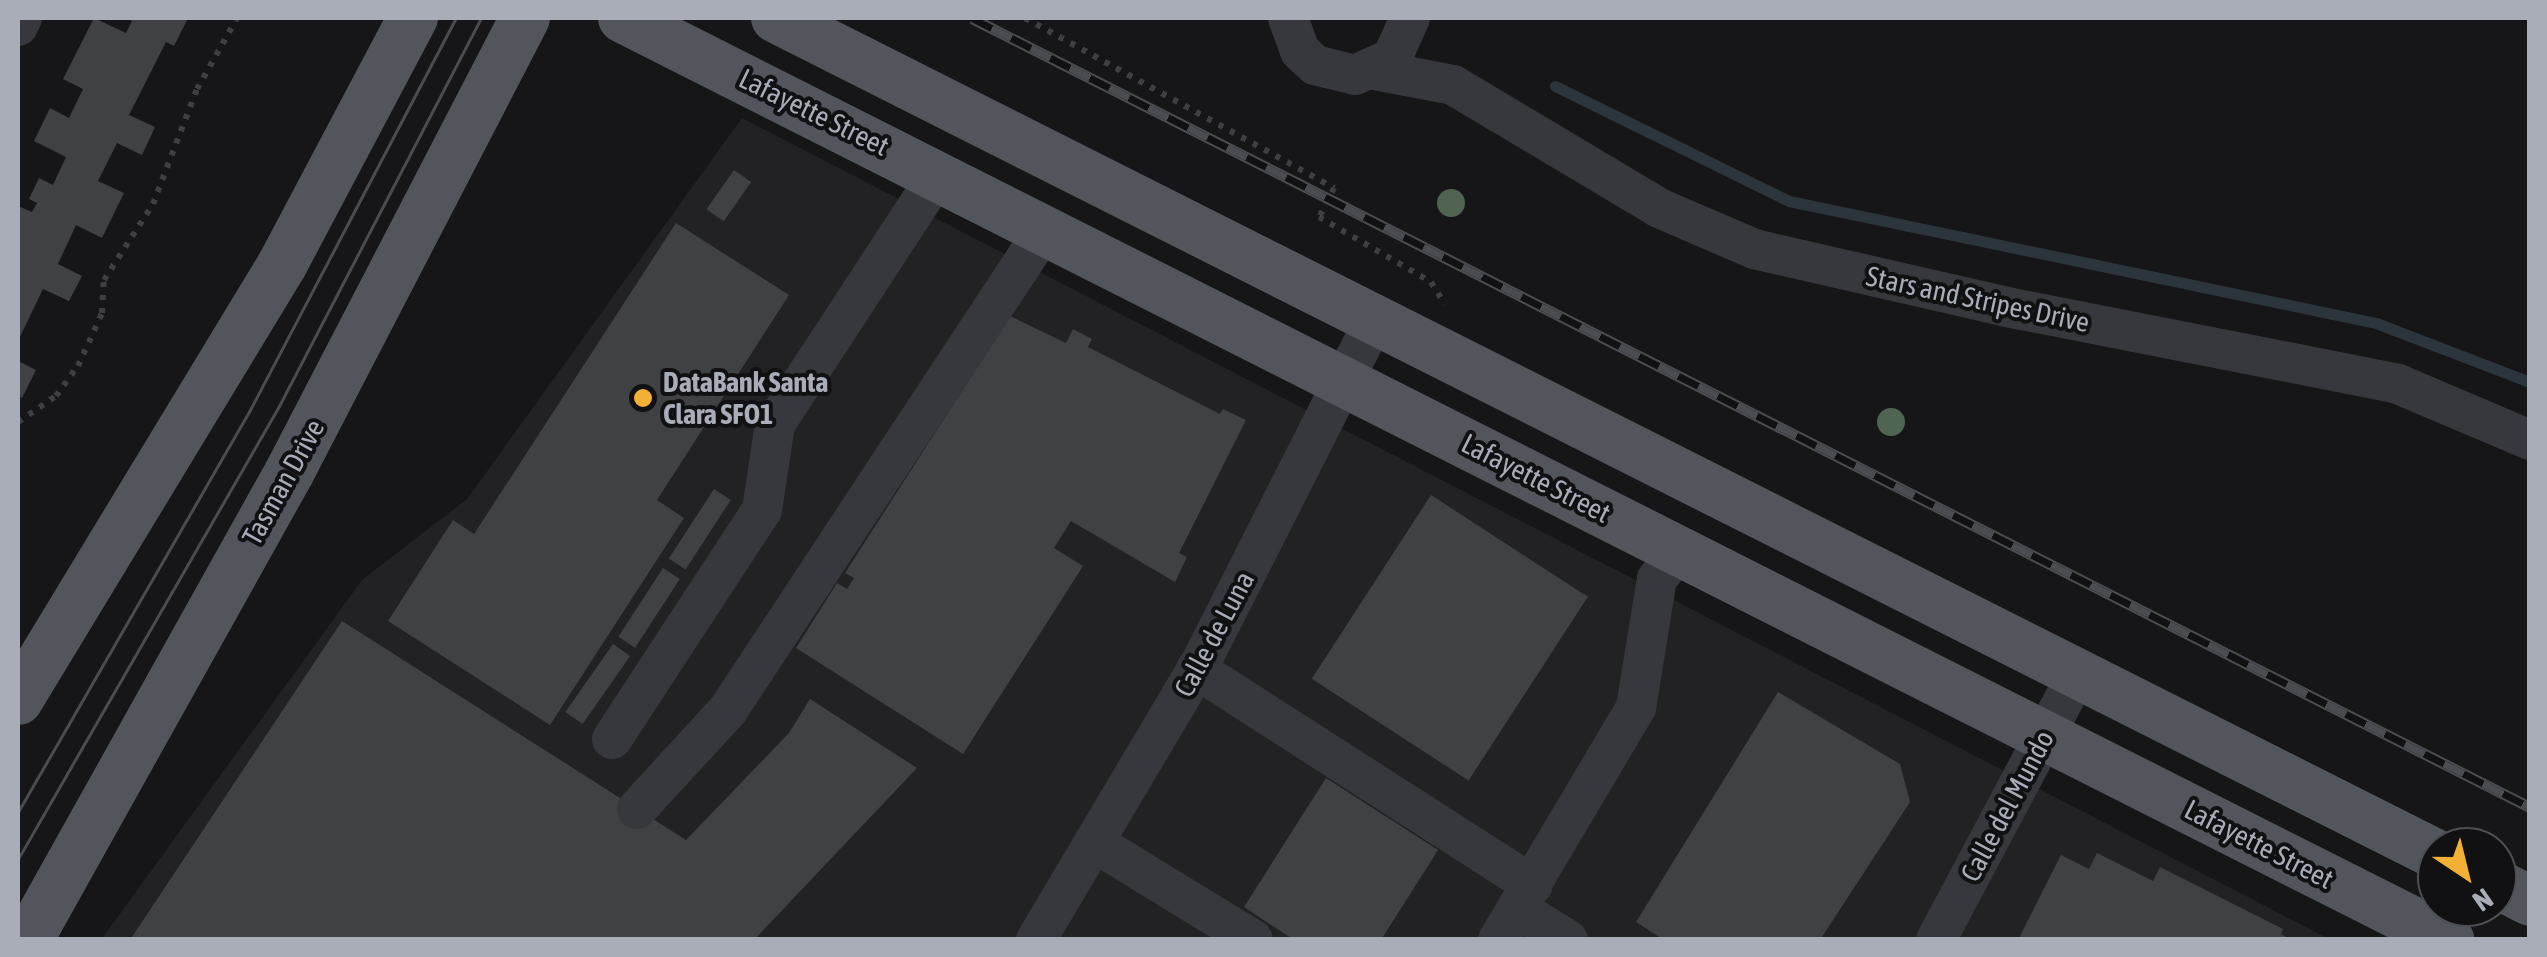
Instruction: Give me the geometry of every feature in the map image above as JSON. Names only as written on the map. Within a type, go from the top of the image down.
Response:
[{"type":"main road","points":[[18,700],[193,419],[414,18]]},
{"type":"main road","name":"Tasman Drive","points":[[28,940],[290,471],[524,18]]},
{"type":"main road","name":"Lafayette Street","points":[[623,18],[1046,228],[2449,940]]},
{"type":"main road","points":[[776,18],[2417,844]]},
{"type":"street","points":[[18,26],[22,18]]},
{"type":"street","name":"Stars and Stripes Drive","points":[[1374,70],[1404,42],[1410,20]]},
{"type":"street","name":"Stars and Stripes Drive","points":[[1410,20],[1454,85]]},
{"type":"street","name":"Stars and Stripes Drive","points":[[1282,23],[1300,51],[1334,73],[1374,70],[1454,85],[1659,208],[1754,249],[2398,384],[2530,440]]},
{"type":"street","points":[[612,739],[762,510],[775,424],[938,175]]},
{"type":"street","points":[[638,809],[728,710],[1046,228]]},
{"type":"street","name":"Calle de Luna","points":[[1036,940],[1196,669],[1375,318]]},
{"type":"street","points":[[1516,911],[1636,708],[1657,578],[1680,550]]},
{"type":"street","points":[[1196,669],[1516,911],[1568,940]]},
{"type":"street","name":"Calle del Mundo","points":[[1936,940],[2078,672]]},
{"type":"street","points":[[1095,843],[1253,940]]},
{"type":"path","points":[[18,422],[56,396],[78,366],[102,313],[104,280],[153,204],[197,88],[236,18]]},
{"type":"path","points":[[1025,18],[1334,188],[1319,217],[1431,282],[1454,308]]},
{"type":"shaded area","points":[[742,118],[2329,939],[101,940],[362,580],[467,499]]},
{"type":"building","points":[[94,18],[126,33],[132,21],[125,18],[188,18],[174,46],[166,42],[129,115],[155,127],[142,155],[117,143],[98,181],[124,193],[102,238],[76,225],[58,264],[82,276],[69,301],[43,289],[18,341],[18,206],[32,212],[37,203],[29,199],[39,178],[53,185],[66,157],[34,141],[50,108],[69,118],[83,89],[63,79]]},
{"type":"building","points":[[734,170],[751,182],[724,221],[706,209]]},
{"type":"building","name":"DataBank Santa Clara SFO1","points":[[676,223],[789,295],[657,500],[684,518],[550,725],[388,621],[453,520],[474,534]]},
{"type":"building","points":[[1010,316],[1066,343],[1073,329],[1092,339],[1088,347],[1220,414],[1223,409],[1246,420],[1179,553],[1187,557],[1175,582],[1071,521],[1054,548],[1083,566],[963,754],[796,648],[837,583],[847,589],[854,578],[845,573]]},
{"type":"building","points":[[18,361],[36,370],[22,398],[18,396]]},
{"type":"building","points":[[714,489],[731,500],[686,570],[669,559]]},
{"type":"building","points":[[1431,495],[1588,597],[1469,781],[1312,679]]},
{"type":"building","points":[[663,568],[680,579],[635,648],[618,637]]},
{"type":"building","points":[[342,621],[686,840],[789,733],[810,699],[917,768],[754,940],[130,940]]},
{"type":"building","points":[[613,644],[630,656],[583,724],[565,712]]},
{"type":"building","points":[[1778,692],[1900,764],[1910,802],[1820,940],[1664,940],[1636,922]]},
{"type":"building","points":[[1326,778],[1438,850],[1381,940],[1294,940],[1244,907]]},
{"type":"building","points":[[2097,853],[2153,881],[2160,867],[2283,929],[2281,934],[2291,940],[2018,940],[2061,855],[2089,869]]},
{"type":"waterway","points":[[1555,86],[1789,201],[2376,323],[2530,382]]},
{"type":"tram line","points":[[18,812],[250,410],[456,18]]},
{"type":"tram line","points":[[18,859],[278,408],[481,18]]},
{"type":"railway","points":[[972,18],[2530,807]]},
{"type":"place","name":"DataBank Santa Clara SFO1","points":[[643,398]]}]
